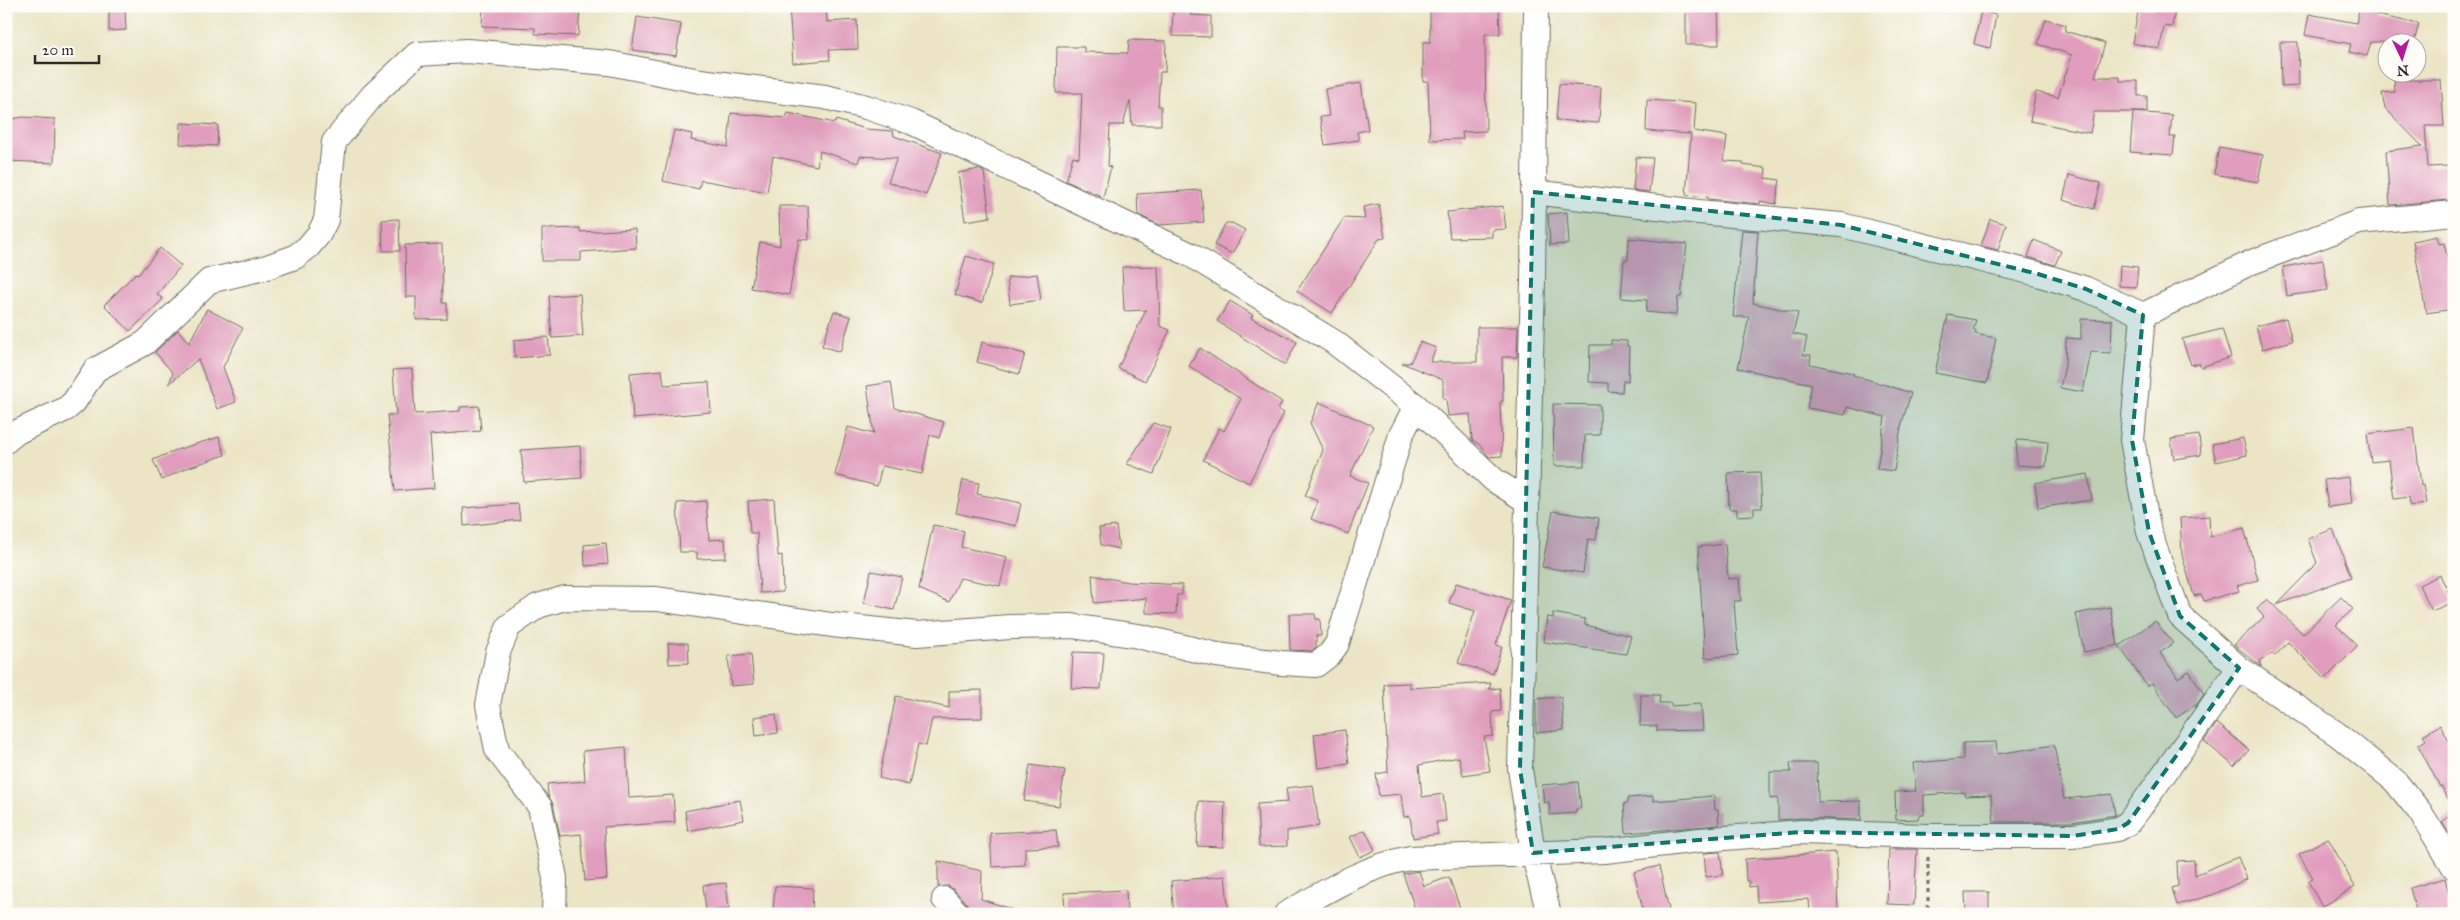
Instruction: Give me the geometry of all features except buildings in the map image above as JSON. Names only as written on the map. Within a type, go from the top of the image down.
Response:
[{"type":"street","points":[[1536,6],[1520,769],[1534,853],[1549,914]]},
{"type":"street","points":[[6,440],[18,432],[66,410],[74,402],[95,370],[145,343],[208,281],[264,268],[295,257],[308,247],[319,234],[326,220],[334,142],[373,95],[417,54],[438,51],[514,54],[609,63],[700,81],[825,97],[866,107],[911,122],[1189,254],[1334,342],[1416,406],[1494,480],[1527,501]]},
{"type":"street","points":[[1533,192],[1699,212],[1841,225],[2038,274],[2086,289],[2143,315]]},
{"type":"street","points":[[2143,315],[2252,262],[2360,222],[2454,213]]},
{"type":"street","points":[[2143,315],[2132,440],[2150,532],[2180,616],[2240,668],[2337,734],[2395,781],[2420,812],[2454,867]]},
{"type":"street","points":[[554,914],[555,878],[540,807],[497,750],[488,704],[498,652],[509,626],[538,606],[565,598],[658,599],[832,625],[917,634],[1010,627],[1072,626],[1138,636],[1217,655],[1281,664],[1316,665],[1337,644],[1401,435],[1416,406]]},
{"type":"street","points":[[1286,914],[1360,875],[1399,860],[1605,850],[1801,832],[1928,836],[2073,836],[2118,829],[2128,823],[2139,809],[2240,668]]},
{"type":"path","points":[[1928,836],[1928,914]]},
{"type":"highlighted area","points":[[1533,192],[1841,225],[2038,274],[2086,289],[2143,315],[2132,440],[2149,532],[2180,616],[2239,668],[2128,823],[2118,829],[2073,836],[1801,832],[1533,853],[1520,769]]}]
